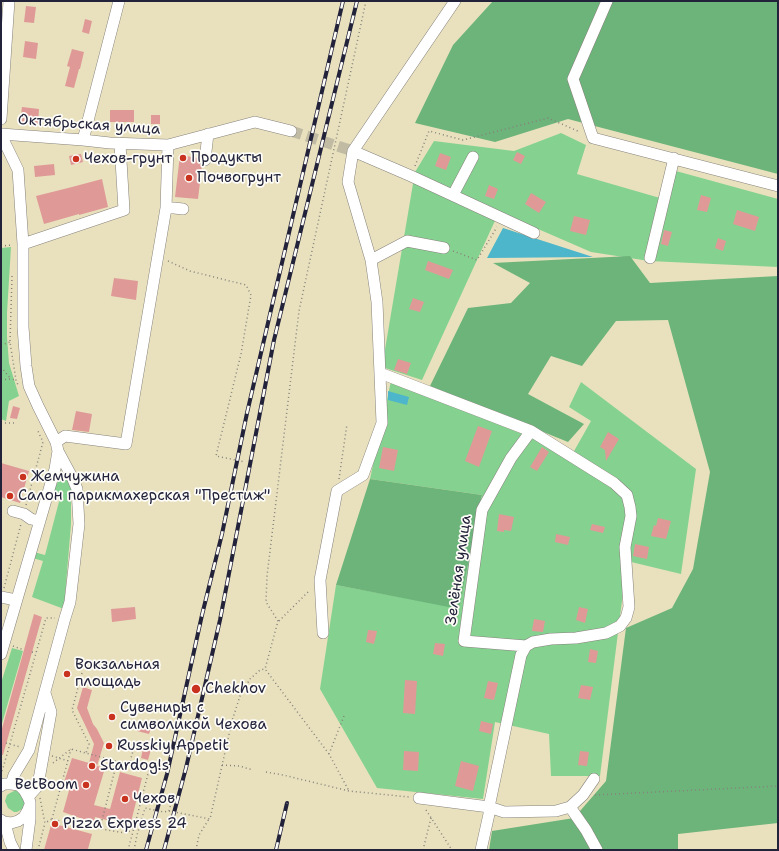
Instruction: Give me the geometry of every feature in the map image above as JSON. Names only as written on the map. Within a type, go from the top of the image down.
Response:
[{"type":"street","points":[[1,119],[9,1]]},
{"type":"street","points":[[83,140],[119,1]]},
{"type":"street","points":[[323,633],[320,580],[337,491],[363,475],[382,423],[376,302],[371,260],[348,182],[353,151],[455,1]]},
{"type":"street","points":[[607,1],[573,80],[593,138],[778,186]]},
{"type":"street","name":"Октябрьская улица","points":[[1,135],[120,144],[168,145],[255,122],[291,131]]},
{"type":"street","points":[[205,160],[208,134]]},
{"type":"street","points":[[1,135],[18,170],[18,244],[26,366],[29,386],[77,489],[79,524],[70,602],[29,750],[9,782],[24,790],[29,799],[30,819],[26,850]]},
{"type":"street","points":[[18,244],[124,210],[120,144]]},
{"type":"street","points":[[1,654],[55,469],[57,447],[65,436],[126,444],[166,208],[168,145]]},
{"type":"street","points":[[353,151],[453,195],[534,234]]},
{"type":"street","points":[[453,195],[473,157]]},
{"type":"street","points":[[650,258],[674,158]]},
{"type":"street","points":[[166,208],[183,210]]},
{"type":"street","points":[[371,260],[407,241],[444,248]]},
{"type":"street","name":"Зелёная улица","points":[[380,373],[531,431],[614,483],[627,495],[631,516],[625,548],[629,608],[626,618],[620,626],[606,633],[576,638],[551,639],[534,642],[526,646],[464,641],[482,510],[511,458],[531,431]]},
{"type":"street","points":[[18,513],[40,521]]},
{"type":"street","points":[[1,597],[16,600]]},
{"type":"street","points":[[481,850],[521,655],[526,646]]},
{"type":"street","points":[[3,821],[11,823],[24,817],[28,810],[29,799],[37,787],[51,712],[45,693]]},
{"type":"street","points":[[419,798],[489,806],[504,812],[556,811],[570,807],[583,795],[594,779]]},
{"type":"street","points":[[570,807],[586,830],[597,850]]},
{"type":"street","points":[[3,821],[14,850]]},
{"type":"path","points":[[278,621],[266,602],[267,576],[299,311],[366,1]]},
{"type":"path","points":[[411,176],[429,131],[463,140],[548,118],[593,138]]},
{"type":"path","points":[[444,248],[477,260],[502,218]]},
{"type":"path","points":[[1,245],[18,244]]},
{"type":"path","points":[[158,256],[190,270],[214,278],[246,285],[250,295],[241,354],[216,456],[245,462]]},
{"type":"path","points":[[12,275],[10,342],[16,380],[19,387]]},
{"type":"path","points":[[1,345],[10,342]]},
{"type":"path","points":[[1,367],[11,379]]},
{"type":"path","points":[[1,380],[16,380]]},
{"type":"path","points":[[1,423],[14,423]]},
{"type":"path","points":[[337,491],[348,424]]},
{"type":"path","points":[[1,597],[18,513],[43,442],[37,429]]},
{"type":"path","points":[[265,669],[278,621],[320,580]]},
{"type":"path","points":[[1,775],[46,618],[65,618]]},
{"type":"path","points":[[32,652],[36,653]]},
{"type":"path","points":[[265,669],[329,754],[349,791]]},
{"type":"path","points":[[196,850],[199,836],[210,819],[232,721],[240,696],[250,679],[260,670],[265,669]]},
{"type":"path","points":[[82,673],[72,710],[88,744],[86,753]]},
{"type":"path","points":[[329,754],[344,716]]},
{"type":"path","points":[[129,765],[135,744],[142,746]]},
{"type":"path","points":[[52,819],[71,749]]},
{"type":"path","points":[[40,774],[71,749],[149,770],[128,850]]},
{"type":"path","points":[[100,828],[117,762]]},
{"type":"path","points":[[222,764],[239,766],[253,770]]},
{"type":"path","points":[[266,772],[349,791],[419,798],[452,850]]},
{"type":"path","points":[[583,795],[778,786]]},
{"type":"path","points":[[37,787],[45,823],[38,850]]},
{"type":"path","points":[[169,811],[172,800]]},
{"type":"path","points":[[134,850],[145,808],[210,819]]},
{"type":"path","points":[[423,850],[431,818]]},
{"type":"path","points":[[45,823],[52,819],[125,833],[130,831],[135,824]]},
{"type":"green space","points":[[493,1],[778,1],[778,174],[568,119],[495,142],[415,123],[453,45]]},
{"type":"green space","points":[[561,133],[586,145],[577,174],[660,198],[676,171],[778,199],[778,267],[649,261],[591,252],[499,212],[422,380],[382,367],[415,172],[434,141],[514,151]]},
{"type":"green space","points":[[11,247],[7,337],[9,363],[19,396],[9,401],[6,421],[1,419],[1,248]]},
{"type":"green space","points":[[630,256],[650,283],[778,276],[778,823],[678,834],[678,850],[489,850],[492,831],[574,818],[606,781],[626,628],[672,608],[693,569],[710,472],[668,320],[616,321],[582,366],[551,356],[528,394],[584,424],[568,442],[430,386],[468,308],[511,303],[530,283],[493,263]]},
{"type":"green space","points":[[391,381],[535,439],[569,460],[591,421],[569,407],[581,382],[696,469],[681,574],[627,561],[600,776],[551,776],[549,734],[495,722],[483,799],[377,788],[320,689],[336,585],[459,608],[482,495],[370,479]]},
{"type":"green space","points":[[63,471],[71,479],[71,524],[64,609],[32,597],[43,561],[29,557],[30,551],[45,555],[61,494],[53,492]]},
{"type":"green space","points":[[370,479],[482,495],[459,609],[336,585]]},
{"type":"green space","points":[[12,648],[23,651],[1,727],[1,683]]},
{"type":"green space","points":[[16,790],[26,798],[24,808],[14,812],[8,808],[5,801],[7,795]]},
{"type":"water","points":[[503,228],[593,257],[487,258]]},
{"type":"water","points":[[388,391],[409,397],[407,405],[388,400]]},
{"type":"building","points":[[26,6],[36,7],[34,23],[24,22]]},
{"type":"building","points":[[85,19],[92,21],[89,34],[82,32]]},
{"type":"building","points":[[25,41],[38,43],[36,59],[23,57]]},
{"type":"building","points":[[72,49],[84,52],[74,88],[65,86],[70,67],[67,66]]},
{"type":"building","points":[[22,107],[39,109],[38,124],[20,122]]},
{"type":"building","points":[[110,110],[134,110],[134,122],[110,122]]},
{"type":"building","points":[[151,115],[160,115],[160,124],[151,124]]},
{"type":"building","points":[[517,152],[525,156],[521,164],[513,160]]},
{"type":"building","points":[[440,153],[451,157],[446,170],[435,166]]},
{"type":"building","name":"Чехов-грунт","points":[[81,154],[83,162],[71,165],[69,156]]},
{"type":"building","name":"Почвогрунт","points":[[180,155],[198,158],[199,163],[202,166],[198,199],[175,197]]},
{"type":"building","points":[[54,164],[55,175],[35,177],[34,166]]},
{"type":"building","points":[[102,179],[108,207],[44,224],[36,196]]},
{"type":"building","points":[[489,185],[498,189],[494,199],[485,196]]},
{"type":"building","points":[[531,193],[546,202],[539,213],[525,204]]},
{"type":"building","points":[[701,195],[711,198],[707,212],[697,210]]},
{"type":"building","points":[[737,210],[759,217],[755,231],[733,224]]},
{"type":"building","points":[[574,216],[590,220],[586,235],[570,231]]},
{"type":"building","points":[[664,230],[672,232],[668,246],[661,244]]},
{"type":"building","points":[[718,238],[726,241],[723,251],[715,248]]},
{"type":"building","points":[[428,261],[453,270],[449,279],[425,270]]},
{"type":"building","points":[[114,278],[138,281],[136,300],[111,296]]},
{"type":"building","points":[[413,298],[424,302],[420,312],[409,309]]},
{"type":"building","points":[[398,359],[411,363],[407,374],[394,370]]},
{"type":"building","points":[[13,406],[20,408],[17,419],[10,418]]},
{"type":"building","points":[[76,411],[92,414],[89,432],[72,430]]},
{"type":"building","points":[[478,426],[492,431],[479,467],[465,461]]},
{"type":"building","points":[[608,432],[619,439],[606,461],[605,450],[600,447]]},
{"type":"building","points":[[383,447],[398,450],[394,471],[379,468]]},
{"type":"building","points":[[542,447],[549,452],[537,471],[530,467]]},
{"type":"building","points":[[1,463],[29,471],[20,503],[1,497]]},
{"type":"building","points":[[499,514],[514,517],[511,531],[497,531]]},
{"type":"building","points":[[658,518],[671,521],[666,539],[651,536]]},
{"type":"building","points":[[592,524],[605,527],[603,533],[590,530]]},
{"type":"building","points":[[556,534],[570,537],[568,545],[555,542]]},
{"type":"building","points":[[635,544],[649,547],[647,559],[633,556]]},
{"type":"building","points":[[135,607],[136,619],[112,622],[111,609]]},
{"type":"building","points":[[579,607],[588,609],[585,623],[576,620]]},
{"type":"building","points":[[34,614],[42,617],[3,755],[1,755],[1,732]]},
{"type":"building","points":[[534,619],[545,621],[543,632],[532,631]]},
{"type":"building","points":[[368,630],[377,631],[374,644],[366,642]]},
{"type":"building","points":[[435,643],[445,644],[443,656],[433,654]]},
{"type":"building","points":[[590,649],[598,651],[596,663],[588,662]]},
{"type":"building","points":[[405,680],[417,681],[415,714],[403,713]]},
{"type":"building","points":[[488,681],[498,683],[494,700],[484,698]]},
{"type":"building","points":[[581,685],[593,687],[590,700],[578,698]]},
{"type":"building","points":[[83,687],[92,690],[87,708],[93,724],[104,743],[97,766],[105,768],[94,805],[110,809],[120,772],[142,778],[130,826],[95,817],[94,823],[63,812],[70,787],[63,785],[72,758],[89,763],[94,744],[77,708]]},
{"type":"building","points":[[481,721],[493,724],[491,734],[479,731]]},
{"type":"building","points":[[140,722],[152,725],[149,734],[137,731]]},
{"type":"building","points":[[144,744],[152,746],[148,760],[141,758]]},
{"type":"building","points":[[404,751],[419,752],[418,771],[403,770]]},
{"type":"building","points":[[580,751],[589,752],[587,766],[578,765]]},
{"type":"building","points":[[461,761],[479,766],[473,791],[455,786]]},
{"type":"building","points":[[55,824],[92,834],[88,849],[44,850],[51,825]]},
{"type":"tunnel","points":[[291,131],[353,151]]},
{"type":"railway","points":[[146,850],[167,774],[202,615],[222,534],[247,413],[343,1]]},
{"type":"railway","points":[[164,850],[186,768],[220,620],[274,340],[357,1]]},
{"type":"railway","points":[[276,850],[287,803]]},
{"type":"place","name":"Продукты","points":[[183,158]]},
{"type":"place","name":"Чехов-грунт","points":[[76,159]]},
{"type":"place","name":"Почвогрунт","points":[[189,178]]},
{"type":"place","name":"Жемчужина","points":[[23,477]]},
{"type":"place","name":"Салон парикмахерская \"Престиж\"","points":[[10,496]]},
{"type":"place","name":"Вокзальная площадь","points":[[67,674]]},
{"type":"place","name":"Chekhov","points":[[196,689]]},
{"type":"place","name":"Сувениры с символикой Чехова","points":[[112,717]]},
{"type":"place","name":"Russkiy Appetit","points":[[109,746]]},
{"type":"place","name":"Stardog!s","points":[[92,766]]},
{"type":"place","name":"BetBoom","points":[[86,785]]},
{"type":"place","name":"Чехов","points":[[125,799]]},
{"type":"place","name":"Pizza Express 24","points":[[55,824]]}]
